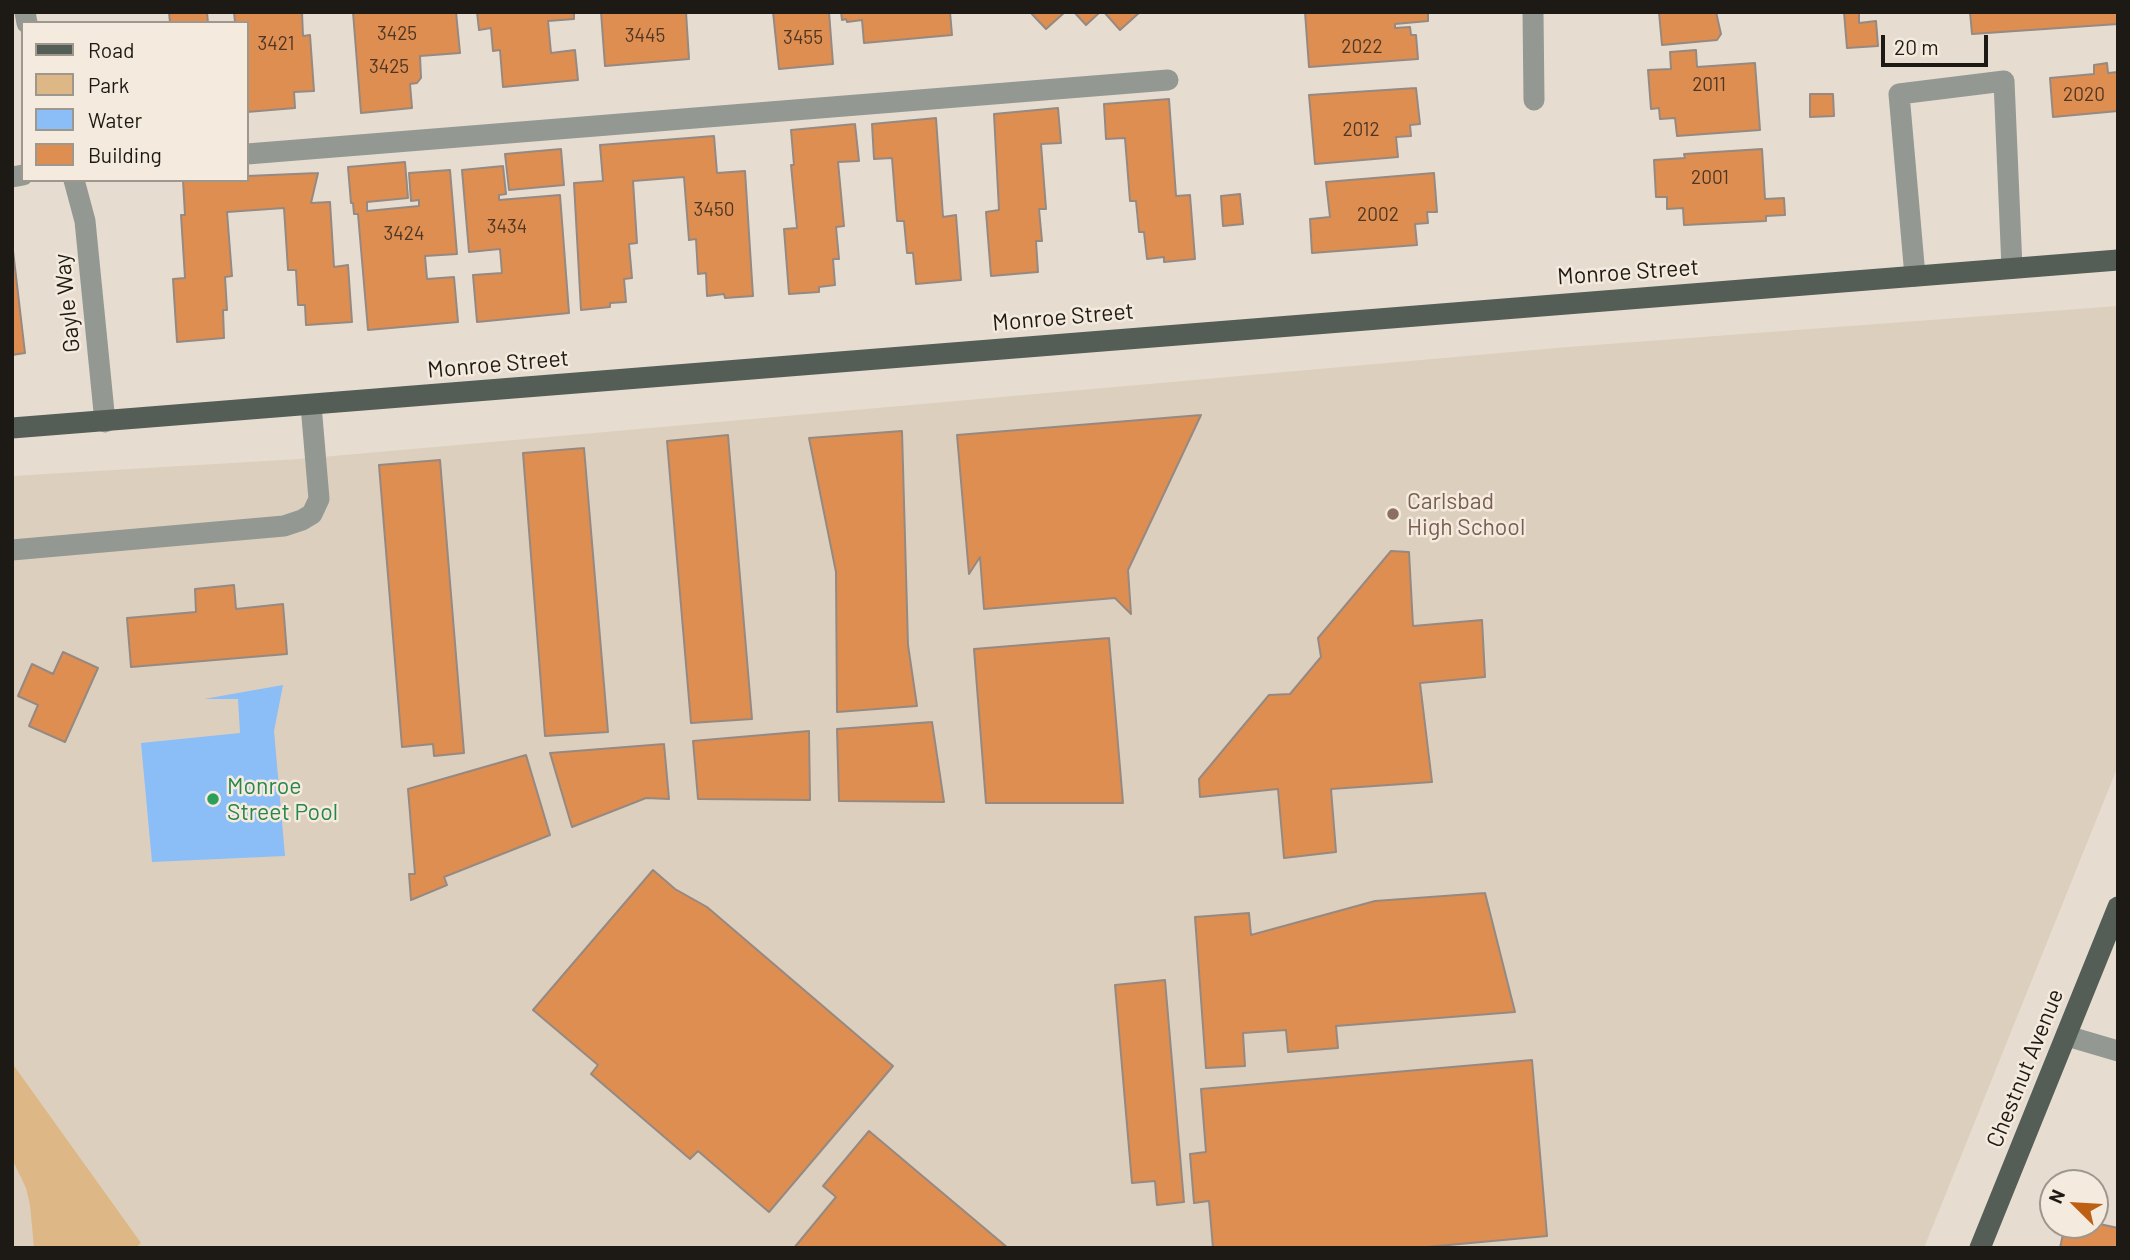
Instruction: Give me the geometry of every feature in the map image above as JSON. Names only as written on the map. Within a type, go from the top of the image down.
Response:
[{"type":"main road","name":"Monroe Street","points":[[12,428],[2118,260]]},
{"type":"main road","name":"Chestnut Avenue","points":[[1980,1248],[2118,907]]},
{"type":"street","points":[[1533,12],[1534,100]]},
{"type":"street","points":[[248,154],[1168,80]]},
{"type":"street","points":[[1915,276],[1899,94],[2004,81],[2012,268]]},
{"type":"street","name":"Gayle Way","points":[[75,182],[85,222],[105,422]]},
{"type":"street","points":[[12,550],[284,526],[302,520],[312,514],[319,499],[311,405]]},
{"type":"street","points":[[2067,1036],[2118,1051]]},
{"type":"shaded area","name":"Carlsbad High School","points":[[2118,306],[2118,766],[1924,1248],[12,1248],[12,476],[299,459],[1568,347]]},
{"type":"green space","points":[[12,1063],[141,1243],[135,1248],[34,1248],[26,1188],[12,1159]]},
{"type":"water","name":"Monroe Street Pool","points":[[283,685],[274,731],[285,856],[152,862],[141,743],[240,733],[238,699],[204,699]]},
{"type":"building","points":[[169,12],[207,12],[208,21],[170,21]]},
{"type":"building","points":[[234,12],[302,12],[303,36],[310,35],[314,91],[294,92],[295,108],[248,112],[248,21],[235,21]]},
{"type":"building","points":[[353,12],[456,12],[460,53],[420,56],[421,78],[417,83],[410,84],[412,108],[361,113]]},
{"type":"building","points":[[477,12],[574,12],[574,19],[548,21],[551,53],[575,50],[578,80],[503,87],[500,50],[493,51],[491,28],[479,30]]},
{"type":"building","points":[[601,12],[686,12],[689,59],[605,66]]},
{"type":"building","points":[[773,12],[829,12],[833,64],[779,69]]},
{"type":"building","points":[[841,12],[950,12],[952,35],[864,43],[862,20],[847,22],[846,19],[842,20]]},
{"type":"building","points":[[1030,12],[1065,12],[1046,29]]},
{"type":"building","points":[[1074,12],[1100,12],[1086,25]]},
{"type":"building","points":[[1104,12],[1140,12],[1120,30]]},
{"type":"building","points":[[1305,12],[1428,12],[1428,21],[1395,24],[1395,28],[1410,27],[1411,35],[1416,35],[1418,59],[1309,67]]},
{"type":"building","points":[[1659,12],[1716,12],[1721,34],[1717,40],[1662,45]]},
{"type":"building","points":[[1844,12],[1859,12],[1859,23],[1876,21],[1878,46],[1847,48]]},
{"type":"building","points":[[1970,12],[2118,12],[2118,24],[1972,34]]},
{"type":"building","points":[[1696,50],[1697,67],[1755,63],[1760,130],[1677,136],[1675,118],[1660,119],[1659,108],[1651,109],[1648,70],[1671,69],[1670,52]]},
{"type":"building","points":[[2107,63],[2108,73],[2118,72],[2118,111],[2053,117],[2050,78],[2094,74],[2094,65]]},
{"type":"building","points":[[1416,88],[1420,124],[1410,125],[1411,136],[1396,137],[1398,157],[1315,164],[1309,95]]},
{"type":"building","points":[[1810,94],[1833,94],[1834,116],[1810,117]]},
{"type":"building","points":[[1169,99],[1176,196],[1190,195],[1195,259],[1164,262],[1164,257],[1147,259],[1144,232],[1139,232],[1136,201],[1130,201],[1125,138],[1106,139],[1104,104]]},
{"type":"building","points":[[1058,108],[1061,143],[1041,144],[1046,209],[1039,209],[1042,241],[1036,241],[1038,272],[991,276],[986,212],[999,210],[994,114]]},
{"type":"building","points":[[936,118],[943,217],[956,215],[961,280],[916,284],[913,253],[907,253],[904,221],[897,221],[892,158],[874,159],[872,124]]},
{"type":"building","points":[[855,124],[859,161],[838,162],[844,226],[836,227],[839,259],[833,259],[835,285],[819,287],[819,292],[789,294],[784,229],[797,228],[791,165],[794,165],[791,130]]},
{"type":"building","points":[[714,136],[717,173],[745,171],[753,296],[707,296],[706,273],[698,274],[696,239],[689,240],[684,177],[633,181],[637,243],[629,244],[632,278],[624,279],[626,302],[610,303],[610,307],[581,310],[574,183],[603,181],[600,145]]},
{"type":"building","points":[[561,149],[564,185],[509,190],[505,154]]},
{"type":"building","points":[[1762,149],[1765,199],[1784,198],[1785,215],[1766,216],[1766,221],[1684,225],[1683,208],[1667,209],[1667,197],[1656,197],[1654,160],[1685,158],[1684,154]]},
{"type":"building","points":[[405,162],[408,198],[367,202],[367,211],[419,206],[419,200],[411,201],[409,173],[450,170],[457,254],[425,256],[427,279],[454,277],[458,322],[368,330],[358,214],[354,214],[351,203],[348,167]]},
{"type":"building","points":[[503,166],[506,194],[499,195],[499,200],[560,195],[569,313],[477,322],[473,275],[502,273],[500,249],[469,252],[462,170]]},
{"type":"building","points":[[318,173],[311,203],[330,202],[334,267],[348,265],[352,322],[306,325],[305,305],[298,305],[296,270],[288,270],[284,208],[227,212],[232,276],[225,277],[227,310],[223,310],[224,338],[177,342],[173,279],[185,278],[181,215],[185,215],[183,182],[248,182],[248,176]]},
{"type":"building","points":[[1434,173],[1437,212],[1427,212],[1428,223],[1415,224],[1417,245],[1312,253],[1310,219],[1330,217],[1326,182]]},
{"type":"building","points":[[1240,194],[1243,224],[1223,226],[1221,196]]},
{"type":"building","points":[[12,242],[25,353],[12,355]]},
{"type":"building","points":[[1201,415],[1128,570],[1131,614],[1115,598],[984,609],[980,557],[969,574],[957,435]]},
{"type":"building","points":[[902,431],[908,645],[917,706],[837,712],[836,572],[809,438]]},
{"type":"building","points":[[728,435],[752,719],[691,723],[667,441]]},
{"type":"building","points":[[584,448],[608,732],[545,736],[523,453]]},
{"type":"building","points":[[440,460],[464,753],[434,756],[433,744],[402,747],[379,465]]},
{"type":"building","points":[[1391,551],[1409,552],[1413,626],[1482,620],[1485,677],[1420,683],[1432,782],[1331,789],[1336,852],[1284,858],[1278,789],[1200,797],[1199,779],[1269,695],[1290,694],[1321,657],[1318,638]]},
{"type":"building","points":[[234,585],[236,609],[283,604],[287,654],[131,667],[127,618],[196,612],[195,589]]},
{"type":"building","points":[[1109,638],[1123,803],[986,803],[974,649]]},
{"type":"building","points":[[63,652],[98,668],[65,742],[29,726],[38,705],[18,696],[32,664],[53,674]]},
{"type":"building","points":[[932,722],[944,802],[839,801],[837,729]]},
{"type":"building","points":[[809,731],[810,800],[698,799],[693,741]]},
{"type":"building","points":[[664,744],[669,799],[646,798],[572,827],[550,753]]},
{"type":"building","points":[[526,755],[550,835],[444,877],[447,885],[411,900],[409,874],[415,874],[408,789]]},
{"type":"building","points":[[653,870],[675,889],[707,907],[893,1066],[769,1212],[698,1151],[690,1159],[591,1074],[598,1065],[533,1010]]},
{"type":"building","points":[[1485,893],[1515,1012],[1336,1026],[1338,1048],[1288,1052],[1286,1030],[1243,1033],[1245,1066],[1206,1068],[1195,917],[1249,913],[1251,935],[1375,901]]},
{"type":"building","points":[[1165,980],[1184,1202],[1157,1205],[1155,1181],[1132,1183],[1115,985]]},
{"type":"building","points":[[1532,1060],[1547,1236],[1416,1248],[1213,1248],[1209,1201],[1194,1203],[1190,1154],[1206,1152],[1201,1089]]},
{"type":"building","points":[[869,1131],[1008,1248],[794,1248],[836,1197],[823,1186]]},
{"type":"building","points":[[2109,1226],[2118,1228],[2118,1248],[2060,1248],[2062,1239],[2109,1239]]},
{"type":"place","name":"Carlsbad High School","points":[[1393,514]]},
{"type":"place","name":"Monroe Street Pool","points":[[213,799]]}]
